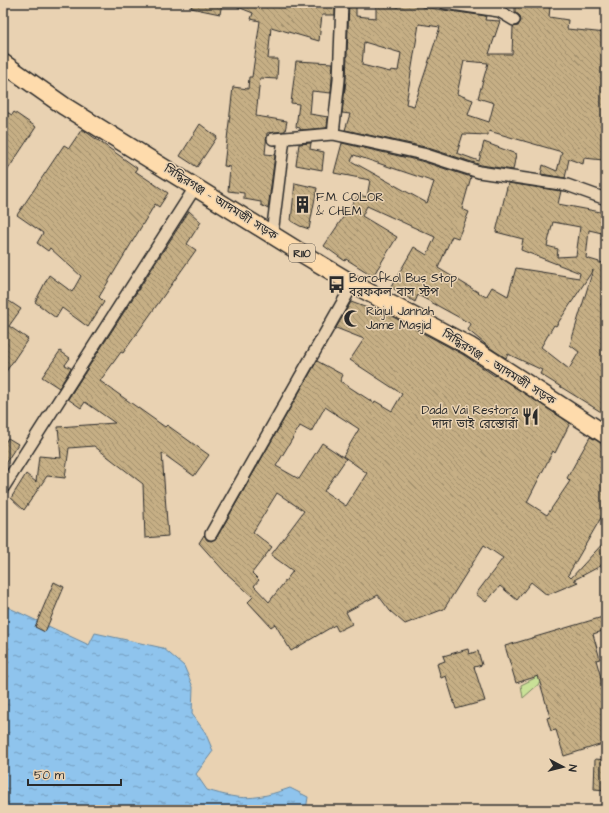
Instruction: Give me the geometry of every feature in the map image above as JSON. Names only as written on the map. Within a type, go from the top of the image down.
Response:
[{"type":"main road","name":"সিদ্ধিরগঞ্জ - আদমজী সড়ক","points":[[3,63],[64,106],[353,284],[469,346],[606,435]]},
{"type":"street","points":[[333,134],[339,80],[342,3]]},
{"type":"street","points":[[445,3],[499,11],[514,20]]},
{"type":"street","points":[[273,139],[333,134],[423,154],[479,172],[567,185],[606,199]]},
{"type":"street","points":[[272,234],[284,138]]},
{"type":"street","points":[[3,488],[196,186]]},
{"type":"street","points":[[211,534],[353,284]]},
{"type":"green space","points":[[527,650],[541,682],[523,698],[521,685],[535,678]]},
{"type":"water","points":[[3,605],[89,645],[95,633],[163,648],[184,666],[193,687],[192,714],[205,732],[213,751],[196,774],[207,790],[219,794],[249,798],[267,795],[290,788],[308,797],[306,810],[3,810]]},
{"type":"building","points":[[192,3],[222,3],[220,14],[191,8]]},
{"type":"building","points":[[228,3],[335,3],[335,15],[322,15],[319,41],[271,27],[268,59],[278,59],[277,79],[260,78],[256,116],[287,121],[285,131],[267,133],[265,154],[275,155],[268,209],[261,205],[261,202],[244,199],[244,193],[228,191],[230,167],[224,166],[233,87],[248,89],[249,77],[252,77],[260,21],[251,19],[253,13]]},
{"type":"building","points":[[349,3],[356,3],[356,16],[376,18],[376,3],[398,7],[399,3],[423,3],[422,7],[486,16],[485,20],[500,21],[489,54],[512,54],[513,27],[518,26],[521,21],[520,16],[515,12],[515,3],[530,3],[550,7],[549,17],[568,20],[567,29],[606,33],[606,147],[603,160],[584,158],[583,164],[569,159],[565,178],[541,174],[543,165],[557,171],[562,152],[489,131],[488,135],[463,134],[457,153],[479,161],[484,142],[516,154],[513,170],[481,165],[425,147],[345,130],[350,114],[342,113],[346,80]],"holes":[[[419,24],[440,27],[414,106],[406,104]],[[364,42],[401,53],[398,71],[391,70],[390,72],[362,65]],[[464,61],[488,63],[478,98],[494,103],[489,122],[468,115],[473,100],[457,94]]]},
{"type":"building","points":[[296,61],[333,63],[331,93],[312,91],[310,114],[328,117],[327,128],[300,130],[300,128],[296,127],[299,104],[291,103]]},
{"type":"building","points":[[3,110],[12,115],[14,112],[36,127],[3,177]]},
{"type":"building","points":[[200,124],[217,137],[197,167],[180,156]]},
{"type":"building","points":[[82,129],[137,168],[135,171],[168,193],[159,207],[155,204],[99,297],[104,302],[88,327],[62,308],[56,318],[35,302],[49,275],[72,292],[81,276],[50,248],[48,251],[37,243],[43,233],[17,215],[64,145],[69,148]]},
{"type":"building","points":[[311,143],[310,149],[324,152],[322,170],[296,165],[299,144]]},
{"type":"building","points":[[342,143],[421,161],[471,177],[462,209],[469,212],[458,238],[452,236],[438,268],[486,297],[492,287],[508,296],[516,268],[579,278],[580,273],[521,250],[523,239],[496,232],[508,183],[561,191],[558,204],[606,213],[606,234],[589,230],[586,258],[606,264],[606,289],[601,305],[606,307],[606,415],[540,374],[542,370],[508,354],[506,358],[490,348],[468,330],[471,324],[418,295],[415,302],[391,287],[414,247],[427,255],[435,237],[367,206],[362,216],[397,237],[373,276],[346,259],[345,261],[324,246],[358,195],[367,197],[370,180],[334,173]],"holes":[[[354,155],[434,182],[427,203],[351,161]],[[553,222],[580,227],[576,256],[557,257],[558,249],[547,246]],[[593,270],[570,345],[579,352],[569,369],[541,347],[554,325],[556,326]]]},
{"type":"building","name":"F.M. COLOR & CHEM","points":[[295,183],[317,188],[309,229],[291,221]]},
{"type":"building","points":[[189,211],[201,222],[187,244],[196,250],[123,353],[121,352],[100,381],[165,427],[167,425],[209,455],[194,476],[162,453],[168,536],[145,538],[143,484],[94,446],[69,448],[65,478],[47,476],[24,510],[11,498],[26,474],[36,482],[39,456],[61,458],[58,427],[115,423],[85,402],[81,408],[68,399]]},
{"type":"building","points":[[3,297],[21,309],[9,326],[28,339],[3,376]]},
{"type":"building","points":[[351,302],[381,313],[382,311],[464,355],[570,423],[555,453],[553,451],[527,502],[547,515],[570,481],[567,478],[590,437],[606,445],[606,509],[568,575],[571,578],[606,540],[606,563],[574,580],[578,582],[547,595],[531,582],[517,600],[500,586],[486,602],[476,594],[503,558],[484,545],[444,609],[405,624],[390,611],[378,595],[346,612],[352,624],[338,631],[335,625],[291,651],[275,624],[271,627],[248,602],[253,597],[225,572],[199,543],[204,535],[207,540],[211,541],[217,537],[317,361],[343,375],[340,381],[374,403],[375,401],[392,411],[402,394],[350,360],[364,339],[336,328]],"holes":[[[325,407],[359,429],[343,456],[367,473],[346,506],[324,491],[346,459],[322,443],[299,479],[276,466],[300,426],[311,432]],[[277,493],[304,511],[271,555],[293,571],[269,602],[254,586],[259,580],[252,573],[272,547],[253,532]]]},
{"type":"building","points":[[60,351],[70,358],[65,365],[71,368],[59,388],[42,377]]},
{"type":"building","points":[[8,438],[18,444],[3,467],[3,446]]},
{"type":"building","points":[[54,582],[64,587],[45,632],[35,627]]},
{"type":"building","points":[[606,616],[606,630],[593,634],[600,659],[596,660],[604,688],[601,689],[606,704],[606,743],[564,756],[556,730],[551,731],[547,718],[550,717],[538,676],[516,683],[505,646]]},
{"type":"building","points":[[468,649],[469,654],[478,651],[482,665],[474,667],[485,701],[456,709],[446,676],[441,678],[437,664],[445,661],[443,656]]},
{"type":"building","points":[[595,759],[606,760],[606,790],[594,789]]},
{"type":"place","name":"F.M. COLOR & CHEM","points":[[303,204]]},
{"type":"place","name":"Borofkol Bus Stop বরফকল বাস স্টপ","points":[[336,285]]},
{"type":"place","name":"Riajul Jannah Jame Masjid","points":[[353,318]]},
{"type":"place","name":"Dada Vai Restora দাদা ভাই রেস্তোরাঁ","points":[[531,417]]}]
